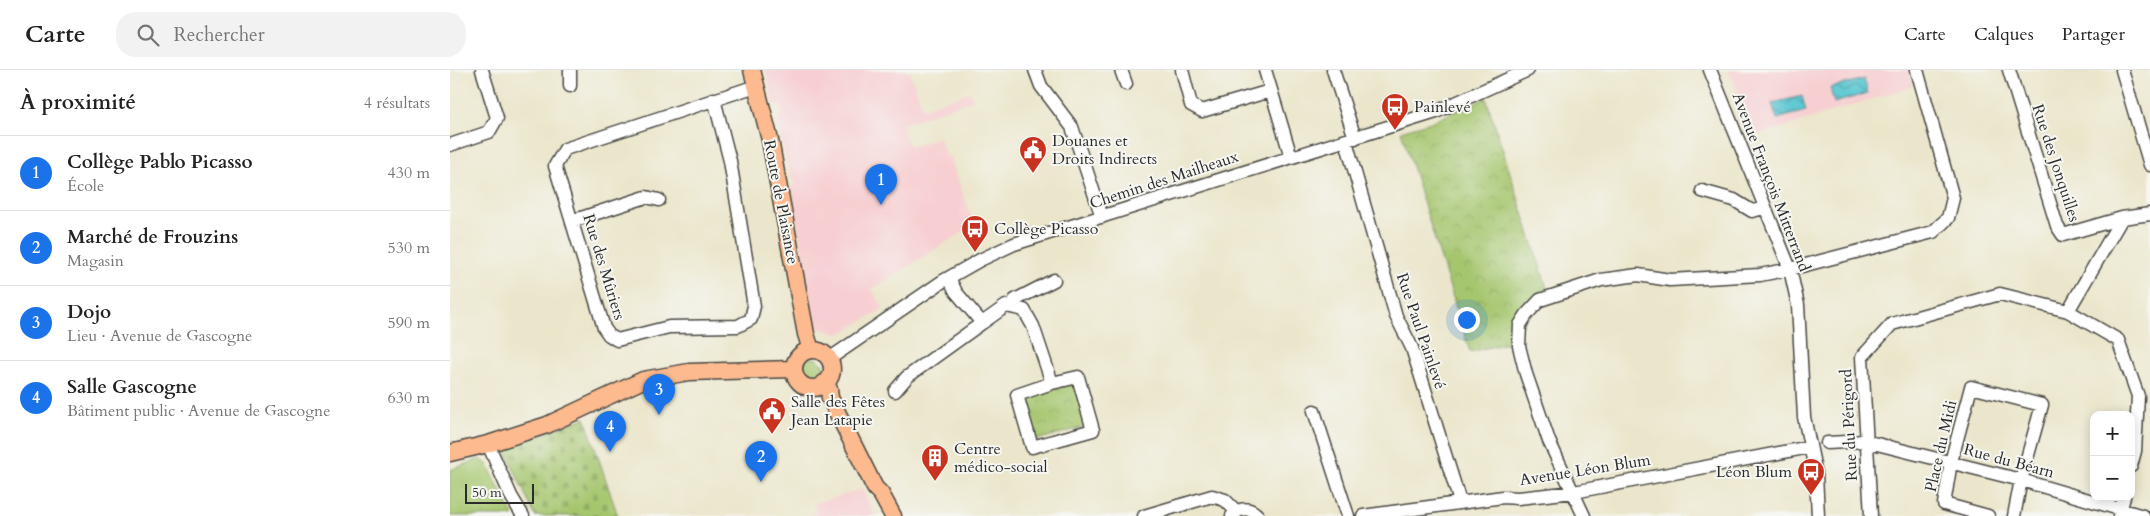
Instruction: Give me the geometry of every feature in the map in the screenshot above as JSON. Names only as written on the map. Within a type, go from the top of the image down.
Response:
[{"type":"main road","name":"Route de Plaisance","points":[[754,78],[770,140],[806,346]]},
{"type":"main road","points":[[824,389],[832,370],[829,359],[819,351],[806,346],[796,359],[794,369],[796,378],[802,384],[824,389],[876,488],[893,516]]},
{"type":"main road","points":[[450,453],[488,444],[563,419],[623,388],[643,380],[688,372],[794,369]]},
{"type":"street","points":[[450,145],[489,132],[498,118],[482,70]]},
{"type":"street","points":[[570,70],[570,86]]},
{"type":"street","points":[[1035,70],[1041,86],[1072,127],[1102,217]]},
{"type":"street","points":[[1121,70],[1126,84]]},
{"type":"street","points":[[1182,70],[1191,105],[1202,111],[1270,91]]},
{"type":"street","points":[[1265,70],[1291,157]]},
{"type":"street","name":"Rue Paul Painlevé","points":[[1333,70],[1396,316],[1412,348],[1460,502]]},
{"type":"street","name":"Chemin des Mailheaux","points":[[829,359],[949,278],[980,260],[1014,244],[1436,112],[1528,70]]},
{"type":"street","name":"Avenue François Mitterrand","points":[[1710,70],[1790,269],[1798,305],[1804,417],[1816,474],[1818,516]]},
{"type":"street","points":[[1584,516],[1550,441],[1526,374],[1519,346],[1520,325],[1533,306],[1550,295],[1601,280],[1638,275],[1670,280],[1747,277],[1790,269],[1933,232],[1948,218],[1952,198],[1917,70]]},
{"type":"street","name":"Rue des Jonquilles","points":[[2009,70],[2057,226],[2063,235],[2122,218]]},
{"type":"street","points":[[2122,70],[2150,165]]},
{"type":"street","name":"Rue des Mûriers","points":[[714,99],[730,161],[754,306],[751,319],[738,326],[669,328],[618,340],[609,335],[604,328],[555,166],[565,149],[714,99],[754,78]]},
{"type":"street","points":[[1702,191],[1734,200],[1752,211],[1765,208]]},
{"type":"street","points":[[572,221],[646,197],[659,200]]},
{"type":"street","points":[[2068,311],[2122,218],[2150,214]]},
{"type":"street","points":[[949,278],[956,292],[982,323]]},
{"type":"street","points":[[1011,307],[1015,300],[1054,280]]},
{"type":"street","name":"Rue du Périgord","points":[[1871,516],[1862,357],[1892,324],[2000,294],[2068,311],[2118,340],[2138,396],[2134,456]]},
{"type":"street","points":[[895,390],[907,377],[1006,306],[1024,310],[1033,326],[1052,383]]},
{"type":"street","points":[[1078,377],[1093,430],[1032,447],[1017,396],[1052,383],[1078,377]]},
{"type":"street","name":"Place du Midi","points":[[1988,516],[1944,504],[1951,462],[1971,387],[2042,405],[2021,480],[2014,516]]},
{"type":"street","points":[[1314,412],[1348,516]]},
{"type":"street","name":"Rue du Béarn","points":[[1827,442],[1866,441],[2021,480],[2120,513],[2143,516]]},
{"type":"street","points":[[488,444],[511,496],[523,516]]},
{"type":"street","name":"Avenue Léon Blum","points":[[1363,516],[1460,502],[1574,492],[1810,447]]},
{"type":"street","points":[[1144,516],[1212,496],[1225,500],[1234,514],[1250,509],[1258,516]]},
{"type":"shaded area","points":[[765,70],[909,70],[923,108],[970,92],[973,100],[903,124],[906,140],[911,147],[939,137],[946,156],[949,155],[974,225],[872,289],[884,309],[839,334],[815,327],[791,186],[795,185],[794,179],[790,179],[777,119],[783,113],[781,106],[776,105],[773,101]]},
{"type":"shaded area","points":[[1729,70],[1909,70],[1913,86],[1755,136]]},
{"type":"shaded area","points":[[862,489],[875,516],[807,516],[817,513],[813,504]]},
{"type":"green space","points":[[1486,98],[1548,291],[1533,301],[1515,341],[1470,352],[1401,131],[1431,122]]},
{"type":"green space","points":[[812,358],[817,359],[823,365],[823,375],[817,381],[812,382],[807,381],[801,375],[800,370],[801,365],[807,359]]},
{"type":"green space","points":[[1074,383],[1088,426],[1036,440],[1023,398]]},
{"type":"green space","points":[[585,418],[618,516],[535,516],[507,454],[510,446]]},
{"type":"green space","points":[[479,459],[487,464],[513,516],[450,516],[450,470]]},
{"type":"water","points":[[1864,79],[1868,93],[1834,103],[1830,88]]},
{"type":"water","points":[[1802,96],[1806,111],[1777,119],[1772,103]]},
{"type":"place","name":"Painlevé","points":[[1395,131]]},
{"type":"place","name":"Douanes et Droits Indirects","points":[[1033,174]]},
{"type":"place","name":"Collège Pablo Picasso","points":[[881,205]]},
{"type":"place","name":"Collège Picasso","points":[[975,253]]},
{"type":"place","name":"Dojo","points":[[659,415]]},
{"type":"place","name":"Salle des Fêtes Jean Latapie","points":[[772,435]]},
{"type":"place","name":"Salle Gascogne","points":[[610,452]]},
{"type":"place","name":"Marché de Frouzins","points":[[761,482]]},
{"type":"place","name":"Centre médico-social","points":[[935,482]]},
{"type":"place","name":"Léon Blum","points":[[1811,496]]}]
